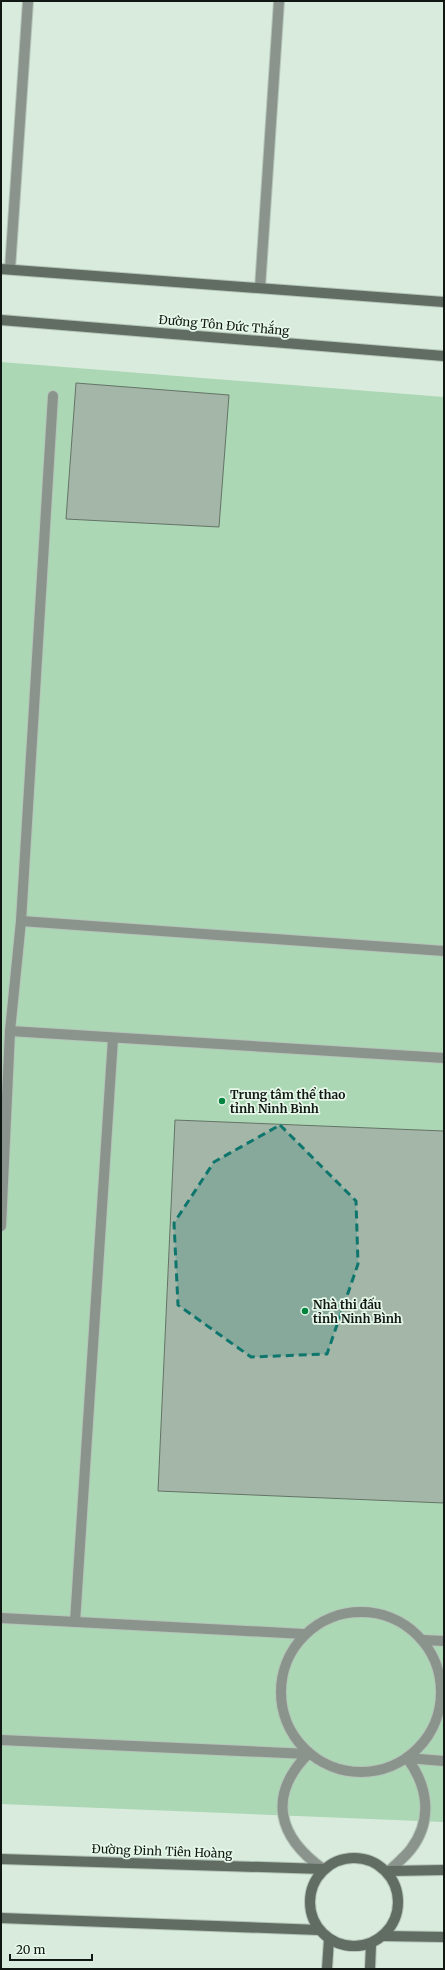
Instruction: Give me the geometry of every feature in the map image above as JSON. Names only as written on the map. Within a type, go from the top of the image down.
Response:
[{"type":"street","points":[[28,1],[6,269],[444,302]]},
{"type":"street","points":[[260,288],[279,1]]},
{"type":"street","name":"Đường Tôn Đức Thắng","points":[[1,320],[444,356]]},
{"type":"street","points":[[1,1226],[10,1031],[21,921],[53,396]]},
{"type":"street","points":[[21,921],[444,951]]},
{"type":"street","points":[[10,1031],[444,1058]]},
{"type":"street","points":[[75,1622],[113,1038]]},
{"type":"street","points":[[352,1611],[378,1613],[403,1623],[423,1640],[436,1663],[442,1689],[438,1716],[426,1739],[407,1758],[383,1770],[357,1774],[331,1768],[308,1754],[291,1734],[281,1708],[280,1681],[288,1656],[304,1634],[326,1618],[352,1611]]},
{"type":"street","points":[[1,1618],[304,1634]]},
{"type":"street","points":[[423,1640],[444,1641]]},
{"type":"street","points":[[1,1740],[308,1754]]},
{"type":"street","points":[[308,1754],[290,1775],[283,1801],[284,1815],[287,1829],[293,1842],[302,1852],[323,1869]]},
{"type":"street","points":[[407,1758],[444,1761]]},
{"type":"street","points":[[389,1871],[410,1850],[419,1836],[424,1821],[425,1804],[423,1788],[417,1772],[407,1758]]},
{"type":"street","points":[[350,1857],[363,1858],[376,1862],[389,1871],[399,1896],[398,1911],[393,1924],[384,1936],[371,1944],[356,1947],[342,1945],[329,1939],[319,1930],[312,1918],[310,1905],[311,1891],[323,1869],[337,1861],[350,1857]]},
{"type":"street","name":"Đường Đinh Tiên Hoàng","points":[[1,1859],[323,1869]]},
{"type":"street","points":[[389,1871],[444,1870]]},
{"type":"street","points":[[1,1918],[319,1930]]},
{"type":"street","points":[[384,1936],[444,1937]]},
{"type":"street","points":[[327,1969],[329,1939]]},
{"type":"street","points":[[370,1969],[371,1944]]},
{"type":"highlighted area","points":[[280,1125],[356,1201],[358,1264],[327,1354],[251,1357],[178,1305],[174,1223],[214,1162]]},
{"type":"green space","name":"Trung tâm thể thao tỉnh Ninh Bình","points":[[1,362],[444,397],[444,1822],[1,1804]]},
{"type":"building","points":[[76,383],[229,395],[219,527],[66,519]]},
{"type":"building","name":"Nhà thi đấu tỉnh Ninh Bình","points":[[175,1120],[444,1131],[444,1503],[158,1491]]},
{"type":"place","name":"Trung tâm thể thao tỉnh Ninh Bình","points":[[222,1101]]},
{"type":"place","name":"Nhà thi đấu tỉnh Ninh Bình","points":[[305,1311]]}]
